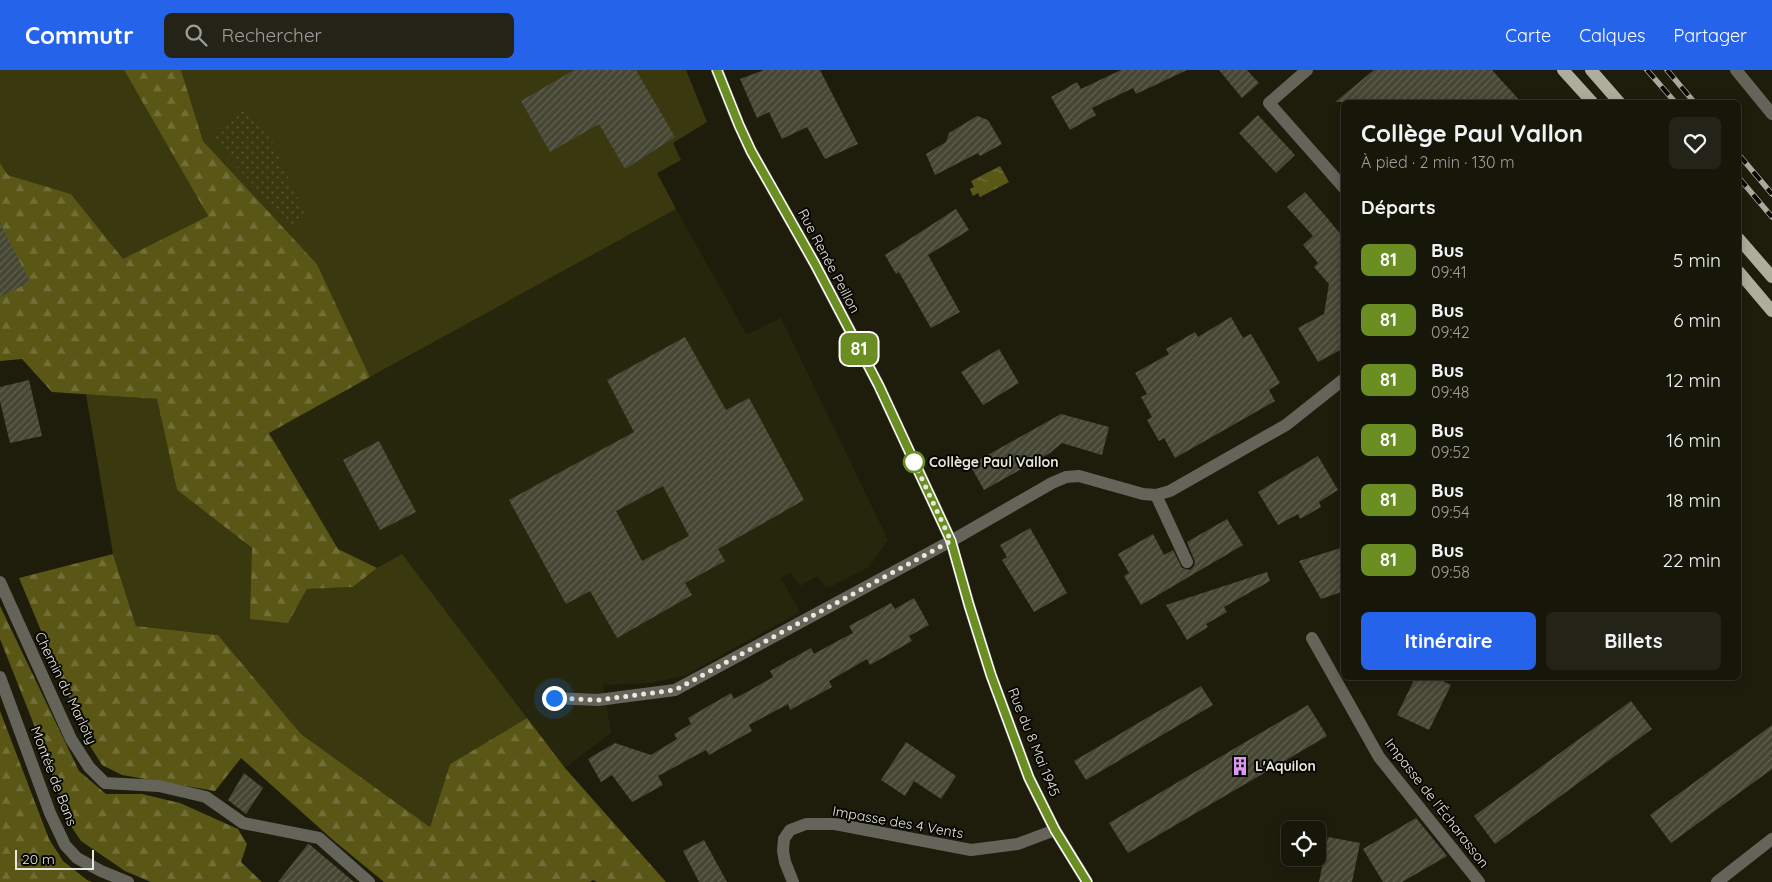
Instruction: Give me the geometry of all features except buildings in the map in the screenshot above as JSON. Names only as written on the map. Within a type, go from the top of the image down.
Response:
[{"type":"main road","points":[[1563,70],[1590,100]]},
{"type":"main road","points":[[1590,70],[1612,100]]},
{"type":"main road","points":[[1741,241],[1772,277]]},
{"type":"main road","points":[[1741,274],[1772,311]]},
{"type":"street","name":"Rue Renée Peillon","points":[[717,70],[751,151],[815,264],[879,386],[951,541],[969,605]]},
{"type":"street","points":[[1307,70],[1269,103],[1341,185]]},
{"type":"street","points":[[1736,70],[1772,114]]},
{"type":"street","points":[[554,698],[598,700],[675,690],[1066,477],[1079,476],[1143,494],[1156,495],[1170,491],[1286,425],[1341,381]]},
{"type":"street","points":[[1156,495],[1188,562]]},
{"type":"street","name":"Chemin du Marloty","points":[[0,582],[71,739],[89,767],[104,783],[159,786],[206,797],[243,823],[319,838],[369,882]]},
{"type":"street","name":"Rue du 8 Mai 1945","points":[[969,605],[991,675],[1029,778],[1055,830],[1087,882]]},
{"type":"street","name":"Impasse de l'Écharasson","points":[[1312,638],[1379,757],[1479,882]]},
{"type":"street","name":"Montée de Bans","points":[[0,677],[50,813],[65,845],[77,858],[101,871],[128,882]]},
{"type":"street","name":"Impasse des 4 Vents","points":[[793,882],[784,856],[784,839],[790,830],[806,824],[835,824],[970,850],[1018,844],[1055,830]]},
{"type":"street","points":[[1717,882],[1772,839]]},
{"type":"shaded area","points":[[0,70],[124,70],[208,216],[123,260],[71,194],[8,175],[0,163]]},
{"type":"shaded area","points":[[181,70],[686,70],[707,122],[673,143],[681,160],[657,173],[676,209],[370,377],[317,264],[203,141]]},
{"type":"shaded area","points":[[243,105],[267,131],[307,218],[291,228],[210,136]]},
{"type":"shaded area","points":[[676,209],[747,335],[781,318],[888,540],[869,567],[832,586],[826,587],[817,576],[800,586],[791,573],[781,578],[800,612],[684,676],[651,683],[603,685],[611,733],[565,768],[402,555],[377,568],[338,549],[269,433]]},
{"type":"shaded area","points":[[86,394],[157,399],[177,490],[252,548],[288,622],[307,589],[353,587],[377,568],[402,554],[527,718],[450,764],[430,827],[301,734],[218,635],[136,626],[113,554]]},
{"type":"green space","points":[[124,70],[181,70],[203,141],[317,264],[370,377],[269,433],[338,549],[377,568],[353,587],[307,589],[288,623],[250,619],[252,548],[177,490],[157,399],[52,392],[22,359],[0,361],[0,163],[8,175],[71,194],[123,259],[208,216]]},
{"type":"green space","points":[[113,554],[136,626],[218,635],[301,734],[430,827],[450,764],[527,718],[565,768],[666,882],[597,882],[593,880],[590,882],[384,882],[333,840],[241,758],[215,791],[122,775],[102,765],[87,741],[19,578]]},
{"type":"green space","points":[[0,606],[79,771],[106,794],[142,794],[180,803],[238,829],[247,844],[241,862],[262,882],[151,882],[125,871],[81,841],[69,823],[42,745],[0,639]]},
{"type":"green space","points":[[0,711],[49,839],[63,861],[92,882],[0,882]]},
{"type":"water","points":[[1000,166],[1009,182],[980,197],[978,193],[973,196],[970,189],[974,187],[971,181]]},
{"type":"railway","points":[[1647,70],[1673,100]]},
{"type":"railway","points":[[1667,70],[1692,100]]},
{"type":"railway","points":[[1741,157],[1772,194]]},
{"type":"railway","points":[[1741,180],[1772,217]]},
{"type":"bus line","name":"81","points":[[717,70],[751,151],[815,264],[879,386],[951,541],[991,675],[1029,778],[1055,830],[1087,882]]},
{"type":"place","name":"Collège Paul Vallon","points":[[914,462]]},
{"type":"place","name":"L'Aquilon","points":[[1240,766]]},
{"type":"route","points":[[554,698],[598,700],[675,690],[951,541],[914,462]]}]
